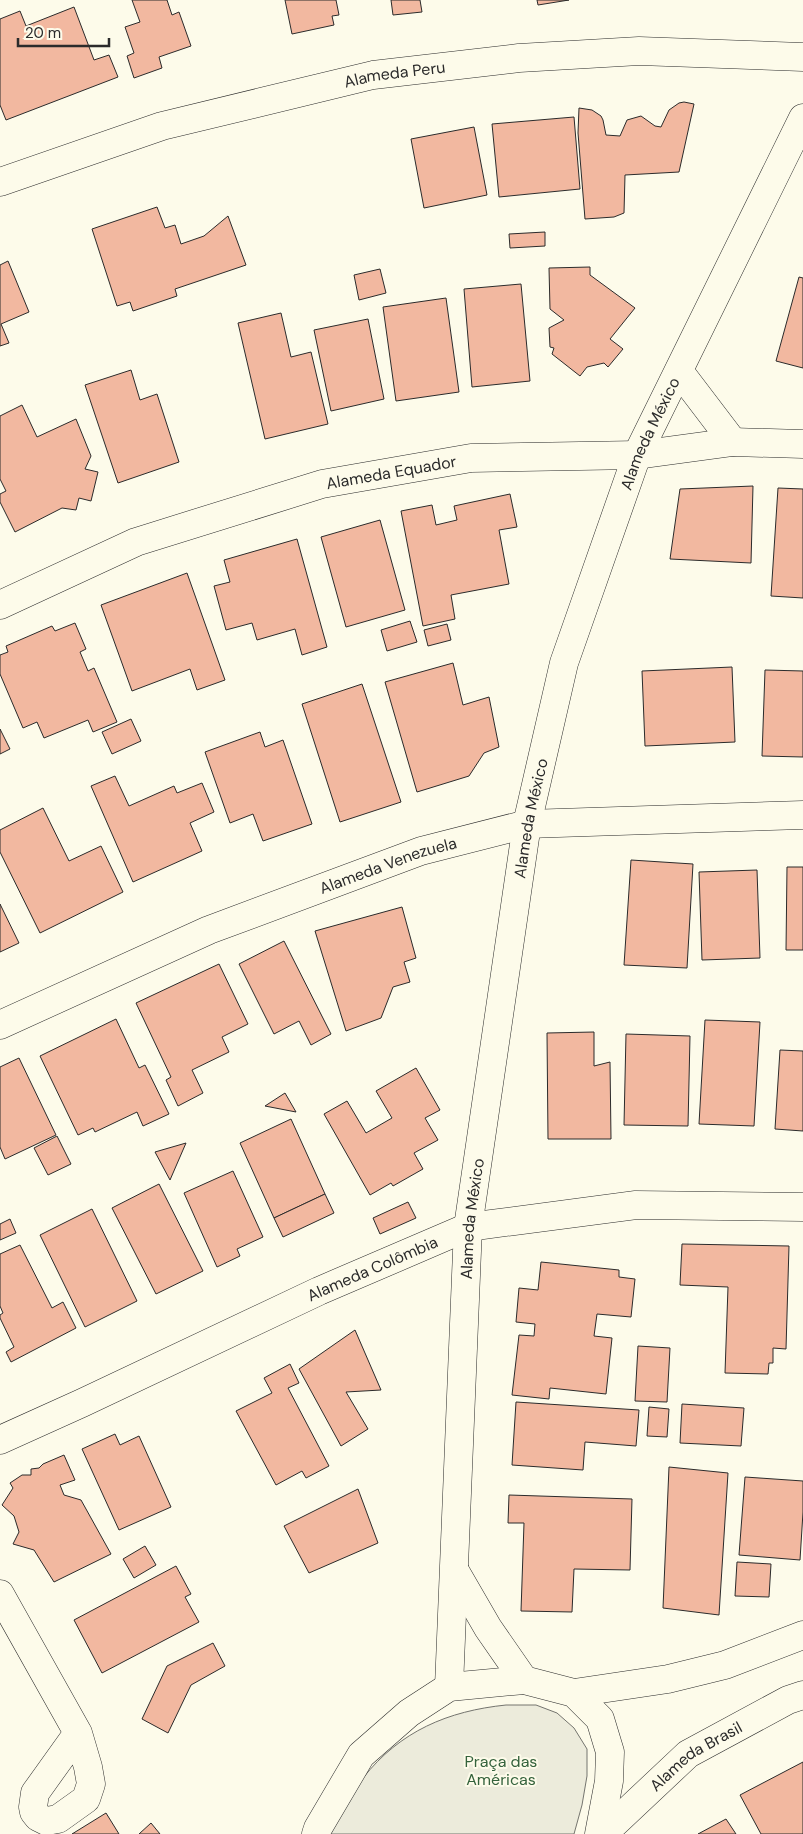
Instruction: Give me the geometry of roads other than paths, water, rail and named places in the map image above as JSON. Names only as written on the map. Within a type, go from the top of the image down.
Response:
[{"type":"street","name":"Alameda Peru","points":[[0,182],[162,126],[373,75],[519,58],[639,51],[803,57]]},
{"type":"street","name":"Alameda México","points":[[449,1687],[468,1227],[527,824],[564,663],[636,455],[803,118]]},
{"type":"street","points":[[679,370],[733,442]]},
{"type":"street","points":[[649,429],[670,450]]},
{"type":"street","name":"Alameda Equador","points":[[0,605],[136,542],[322,484],[471,458],[636,455],[733,442],[803,444]]},
{"type":"street","name":"Alameda Venezuela","points":[[0,1025],[209,930],[421,851],[527,824],[803,815]]},
{"type":"street","name":"Alameda Colômbia","points":[[0,1440],[319,1291],[468,1227],[636,1205],[803,1207]]},
{"type":"street","points":[[454,1570],[488,1628],[524,1680]]},
{"type":"street","points":[[0,1594],[78,1733]]},
{"type":"street","points":[[315,1832],[361,1755],[409,1713],[449,1687],[524,1680],[574,1694],[668,1679],[725,1666],[803,1635]]},
{"type":"street","points":[[574,1694],[600,1719],[610,1752],[609,1781],[598,1834]]},
{"type":"street","name":"Alameda Brasil","points":[[603,1834],[688,1754],[788,1700],[803,1695]]},
{"type":"park label","name":"Praça das Américas","points":[[501,1770]]}]
